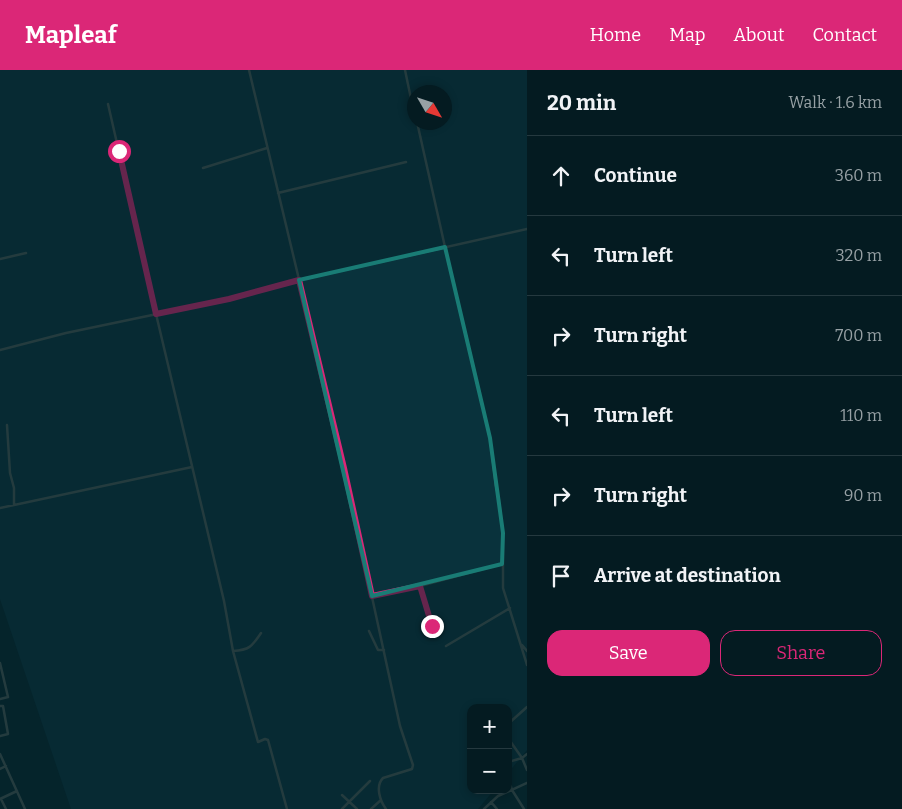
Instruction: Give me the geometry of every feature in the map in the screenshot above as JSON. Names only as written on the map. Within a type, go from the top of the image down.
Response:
[{"type":"street","points":[[249,70],[344,468],[400,726],[413,767],[412,769],[383,778],[378,784],[381,799],[386,809]]},
{"type":"street","points":[[405,70],[408,85]]},
{"type":"street","points":[[108,104],[223,599],[233,651],[258,742],[265,739],[268,740],[287,809]]},
{"type":"street","points":[[419,130],[490,438],[503,533],[503,588],[527,666]]},
{"type":"street","points":[[203,168],[267,148]]},
{"type":"street","points":[[278,193],[406,162]]},
{"type":"street","points":[[0,350],[229,299],[299,280],[527,229]]},
{"type":"street","points":[[0,259],[26,253]]},
{"type":"street","points":[[7,425],[14,505]]},
{"type":"street","points":[[0,508],[192,467]]},
{"type":"street","points":[[372,596],[420,586],[502,564]]},
{"type":"street","points":[[420,586],[432,626]]},
{"type":"street","points":[[446,646],[510,608]]},
{"type":"street","points":[[369,631],[378,650],[384,650]]},
{"type":"street","points":[[233,651],[249,648],[262,633]]},
{"type":"street","points":[[521,644],[527,651]]},
{"type":"street","points":[[0,663],[8,698],[0,699]]},
{"type":"street","points":[[0,706],[3,706],[8,734],[0,736]]},
{"type":"street","points":[[512,720],[527,707]]},
{"type":"street","points":[[0,721],[6,719]]},
{"type":"street","points":[[512,744],[522,758],[527,770]]},
{"type":"street","points":[[0,754],[25,809]]},
{"type":"street","points":[[512,761],[522,758],[527,754]]},
{"type":"street","points":[[0,769],[6,766]]},
{"type":"street","points":[[342,809],[370,781]]},
{"type":"street","points":[[524,809],[512,790],[527,783]]},
{"type":"street","points":[[6,809],[0,798],[17,791]]},
{"type":"street","points":[[342,794],[357,809]]},
{"type":"street","points":[[484,809],[503,794]]},
{"type":"street","points":[[371,809],[381,799]]},
{"type":"street","points":[[491,802],[497,809]]},
{"type":"highlighted area","points":[[445,247],[490,438],[503,533],[502,564],[372,596],[299,280]]},
{"type":"shaded area","points":[[0,70],[527,70],[527,750],[512,768],[512,704],[467,704],[467,794],[491,794],[478,809],[71,809],[0,599]]},
{"type":"route","points":[[119,151],[156,314],[229,299],[299,280],[344,468],[372,596],[420,586],[432,626]]}]
